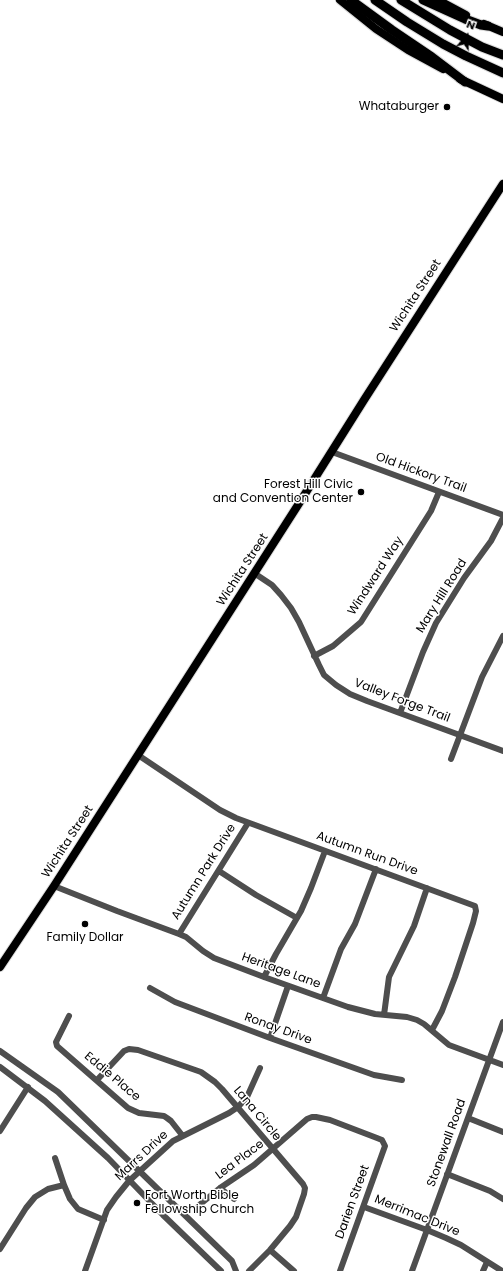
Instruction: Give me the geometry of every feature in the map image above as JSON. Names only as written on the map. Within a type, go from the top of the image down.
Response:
[{"type":"highway","points":[[351,0],[465,82]]},
{"type":"highway","points":[[375,0],[443,44],[503,73]]},
{"type":"highway","points":[[401,0],[450,30],[482,47],[503,55]]},
{"type":"highway","points":[[423,0],[465,19],[488,26]]},
{"type":"main road","points":[[340,0],[376,29],[408,50],[465,82],[503,99]]},
{"type":"main road","points":[[438,0],[488,26],[503,32]]},
{"type":"main road","name":"Wichita Street","points":[[0,967],[54,886],[503,184]]},
{"type":"street","name":"Old Hickory Trail","points":[[332,452],[503,516]]},
{"type":"street","name":"Windward Way","points":[[314,656],[333,646],[361,622],[431,511],[439,492]]},
{"type":"street","name":"Mary Hill Road","points":[[400,713],[423,652],[436,623],[464,578],[491,541],[503,516]]},
{"type":"street","name":"Valley Forge Trail","points":[[254,573],[281,594],[299,622],[324,675],[336,685],[350,694],[503,750]]},
{"type":"street","points":[[451,759],[482,677],[503,636]]},
{"type":"street","name":"Autumn Run Drive","points":[[138,755],[220,810],[236,818],[474,905],[476,908],[473,923],[455,977],[442,1011],[432,1030]]},
{"type":"street","name":"Autumn Park Drive","points":[[179,934],[220,871],[248,823]]},
{"type":"street","points":[[264,977],[297,918],[311,888],[324,851]]},
{"type":"street","points":[[323,998],[341,949],[356,924],[376,870]]},
{"type":"street","points":[[220,871],[256,895],[297,918]]},
{"type":"street","name":"Heritage Lane","points":[[54,886],[117,912],[179,934],[186,937],[214,958],[288,986],[368,1012],[407,1017],[417,1020],[432,1030],[449,1045],[503,1065]]},
{"type":"street","points":[[384,1015],[389,977],[414,926],[427,888]]},
{"type":"street","points":[[270,1038],[288,986]]},
{"type":"street","name":"Ronay Drive","points":[[150,988],[175,1002],[270,1038],[374,1075],[402,1080]]},
{"type":"street","name":"Eddie Place","points":[[69,1016],[56,1042],[57,1046],[128,1108],[139,1113],[164,1116],[171,1121],[182,1135]]},
{"type":"street","name":"Stonewall Road","points":[[412,1271],[503,1022]]},
{"type":"street","name":"Lana Circle","points":[[97,1080],[126,1049],[138,1050],[206,1075],[215,1082],[238,1107],[303,1184],[305,1188],[303,1199],[296,1217],[270,1250],[249,1271]]},
{"type":"street","points":[[0,1052],[58,1092],[232,1261],[236,1271]]},
{"type":"street","points":[[0,1067],[45,1101],[108,1158],[162,1215],[221,1271]]},
{"type":"street","name":"Marrs Drive","points":[[85,1271],[108,1210],[129,1181],[173,1141],[238,1107],[247,1097],[260,1068]]},
{"type":"street","points":[[0,1131],[28,1087]]},
{"type":"street","name":"Lea Place","points":[[198,1206],[220,1188],[254,1165],[307,1119],[316,1116],[382,1140]]},
{"type":"street","points":[[468,1118],[503,1132]]},
{"type":"street","name":"Darien Street","points":[[340,1271],[385,1146],[382,1140]]},
{"type":"street","points":[[55,1158],[70,1199],[78,1209],[104,1220]]},
{"type":"street","points":[[447,1174],[503,1198]]},
{"type":"street","points":[[0,1249],[26,1208],[35,1198],[48,1189],[64,1185]]},
{"type":"street","points":[[220,1188],[234,1200]]},
{"type":"street","name":"Merrimac Drive","points":[[364,1207],[427,1230],[461,1245],[502,1271]]},
{"type":"street","points":[[270,1250],[294,1271]]},
{"type":"street","points":[[483,1271],[487,1262]]},
{"type":"place","name":"Whataburger","points":[[447,107]]},
{"type":"place","name":"Forest Hill Civic and Convention Center","points":[[361,492]]},
{"type":"place","name":"Family Dollar","points":[[85,924]]},
{"type":"place","name":"Fort Worth Bible Fellowship Church","points":[[137,1203]]}]
